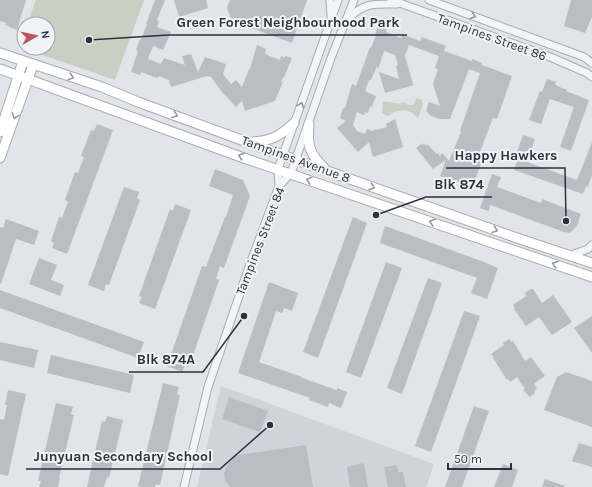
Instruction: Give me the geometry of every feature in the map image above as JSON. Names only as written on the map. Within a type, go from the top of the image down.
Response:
[{"type":"street","points":[[330,0],[332,11],[330,24]]},
{"type":"street","points":[[279,186],[278,169],[338,0]]},
{"type":"street","name":"Tampines Street 84","points":[[184,487],[208,387],[250,264],[279,186],[291,173],[331,58],[354,0]]},
{"type":"street","name":"Tampines Street 86","points":[[391,0],[548,56],[587,73],[592,77]]},
{"type":"street","name":"Tampines Street 86","points":[[429,0],[584,57],[592,63]]},
{"type":"street","points":[[345,22],[357,10],[367,5],[402,4]]},
{"type":"street","name":"Tampines Avenue 8","points":[[0,54],[102,87],[138,102],[296,160],[592,263]]},
{"type":"street","points":[[0,132],[23,61]]},
{"type":"street","points":[[0,158],[33,65]]},
{"type":"street","name":"Tampines Avenue 8","points":[[0,69],[278,169],[592,277]]},
{"type":"street","points":[[247,142],[270,140],[294,123]]},
{"type":"street","points":[[309,124],[308,140],[310,149],[315,158],[327,171]]},
{"type":"street","points":[[571,255],[588,249],[592,245]]},
{"type":"shaded area","points":[[221,386],[434,464],[426,487],[197,487]]},
{"type":"green space","points":[[36,0],[144,0],[115,80],[45,56],[56,56],[56,16],[30,16]]},
{"type":"green space","points":[[416,98],[421,100],[423,104],[418,118],[412,112],[406,110],[391,113],[391,115],[387,116],[382,113],[383,102],[398,104],[405,102],[408,105],[413,105]]},
{"type":"building","points":[[0,0],[26,0],[21,16],[16,16],[16,30],[0,21]]},
{"type":"building","points":[[155,0],[165,0],[157,20],[159,21],[157,27],[171,32],[163,50],[153,46],[148,59],[161,64],[164,58],[185,65],[182,56],[191,54],[198,72],[205,57],[226,64],[223,74],[231,84],[236,80],[242,87],[250,69],[257,45],[266,49],[265,53],[267,55],[280,60],[281,56],[285,58],[285,56],[292,58],[281,82],[283,82],[275,101],[245,111],[242,101],[236,107],[211,77],[207,76],[171,87],[169,80],[159,76],[158,78],[141,72],[140,75],[131,72],[138,51],[136,50]]},
{"type":"building","points":[[174,0],[206,0],[208,8],[179,17]]},
{"type":"building","points":[[230,0],[307,0],[292,43],[232,21],[227,8]]},
{"type":"building","points":[[571,0],[592,0],[592,17],[585,33],[564,26]]},
{"type":"building","points":[[378,25],[387,28],[386,32],[401,38],[402,34],[420,41],[422,37],[446,46],[444,51],[472,61],[472,59],[482,63],[482,65],[512,76],[497,119],[493,118],[478,157],[483,158],[472,188],[440,176],[446,160],[433,169],[416,148],[421,144],[422,145],[424,143],[426,146],[427,144],[440,156],[442,153],[449,161],[461,132],[460,131],[480,73],[469,69],[450,119],[440,119],[431,116],[426,111],[429,102],[440,106],[433,84],[438,69],[435,68],[439,56],[409,45],[405,56],[414,85],[385,93],[379,72],[399,79],[396,66],[398,65],[395,55],[384,51],[378,69],[377,66],[365,91],[376,96],[372,107],[370,106],[368,113],[365,112],[364,115],[357,112],[353,125],[357,131],[365,134],[367,129],[373,131],[374,129],[376,130],[387,127],[386,124],[395,119],[403,147],[373,157],[369,142],[358,152],[337,128],[346,121],[340,118],[343,108],[345,108],[352,84],[356,86],[370,47],[371,48],[376,35]]},
{"type":"building","points":[[547,79],[556,82],[555,85],[567,90],[566,91],[589,100],[571,151],[560,147],[574,107],[550,99],[541,124],[529,120],[540,91],[542,92]]},
{"type":"building","points":[[97,124],[113,130],[67,254],[52,248],[54,243],[51,241],[59,217],[62,218],[68,202],[65,200],[75,172],[78,173],[84,157],[81,156],[91,130],[94,131]]},
{"type":"building","points":[[523,135],[535,139],[527,162],[577,180],[592,142],[592,175],[588,187],[586,186],[583,194],[514,170],[517,161],[514,160]]},
{"type":"building","points":[[215,169],[243,180],[250,196],[224,268],[220,266],[216,279],[219,280],[189,367],[185,366],[182,372],[167,366],[202,266],[206,267],[233,195],[209,186]]},
{"type":"building","points":[[492,174],[501,177],[497,187],[541,203],[542,199],[581,214],[577,226],[570,233],[564,232],[490,205],[489,211],[480,208]]},
{"type":"building","points":[[124,187],[139,192],[137,198],[140,200],[109,285],[106,284],[104,291],[88,285]]},
{"type":"building","points":[[175,204],[191,210],[155,309],[139,303],[142,297],[139,296],[170,209],[173,211]]},
{"type":"building","points":[[353,217],[367,223],[318,358],[303,352]]},
{"type":"building","points":[[6,219],[39,231],[34,245],[16,239],[0,284],[0,227],[3,228]]},
{"type":"building","points":[[385,226],[498,268],[487,299],[471,293],[477,278],[380,243]]},
{"type":"building","points":[[39,258],[57,265],[51,280],[64,285],[60,296],[29,284]]},
{"type":"building","points":[[386,262],[402,268],[361,378],[346,372]]},
{"type":"building","points":[[428,278],[442,283],[402,394],[387,388]]},
{"type":"building","points":[[269,282],[298,293],[292,311],[284,308],[282,313],[276,311],[259,362],[337,390],[337,388],[347,392],[341,408],[329,403],[328,407],[309,400],[310,398],[238,373]]},
{"type":"building","points":[[533,289],[542,303],[553,295],[572,322],[552,335],[539,317],[526,326],[514,309],[515,308],[513,305],[526,296],[525,293]]},
{"type":"building","points":[[0,290],[144,342],[138,358],[0,308]]},
{"type":"building","points":[[464,311],[480,316],[431,452],[415,446]]},
{"type":"building","points":[[592,316],[592,353],[574,328]]},
{"type":"building","points":[[509,339],[511,342],[513,341],[525,361],[531,357],[545,376],[534,384],[537,389],[530,397],[523,390],[525,389],[517,377],[510,382],[508,379],[507,380],[491,354],[504,345],[503,343]]},
{"type":"building","points":[[0,342],[38,350],[34,368],[0,360]]},
{"type":"building","points":[[51,355],[134,375],[130,393],[47,373]]},
{"type":"building","points":[[566,372],[592,381],[592,427],[544,410],[557,377]]},
{"type":"building","points":[[163,383],[179,387],[177,394],[180,395],[160,485],[156,484],[155,487],[142,487],[138,486]]},
{"type":"building","points":[[8,390],[26,394],[8,476],[0,474],[0,419],[4,420]]},
{"type":"building","points":[[229,397],[268,411],[260,432],[222,419]]},
{"type":"building","points":[[56,403],[73,407],[71,414],[74,415],[58,487],[39,487],[41,481],[38,481]]},
{"type":"building","points":[[474,406],[489,411],[462,487],[445,487]]},
{"type":"building","points":[[107,416],[123,420],[109,478],[107,477],[104,487],[87,487],[102,421],[105,422]]},
{"type":"building","points":[[579,443],[592,447],[592,467],[572,461]]},
{"type":"building","points":[[306,445],[313,487],[230,487],[225,480],[224,474],[226,468],[233,460],[233,456]]},
{"type":"building","points":[[364,463],[368,487],[350,487],[347,467]]},
{"type":"building","points":[[503,464],[518,470],[512,487],[494,487]]},
{"type":"building","points":[[397,465],[398,472],[403,472],[406,487],[388,487],[384,467]]},
{"type":"building","points":[[545,479],[565,486],[542,487]]},
{"type":"place","name":"Green Forest Neighbourhood Park","points":[[89,40]]},
{"type":"place","name":"Blk 874","points":[[376,215]]},
{"type":"place","name":"Happy Hawkers","points":[[566,221]]},
{"type":"place","name":"Blk 874A","points":[[244,316]]},
{"type":"place","name":"Junyuan Secondary School","points":[[270,425]]}]
